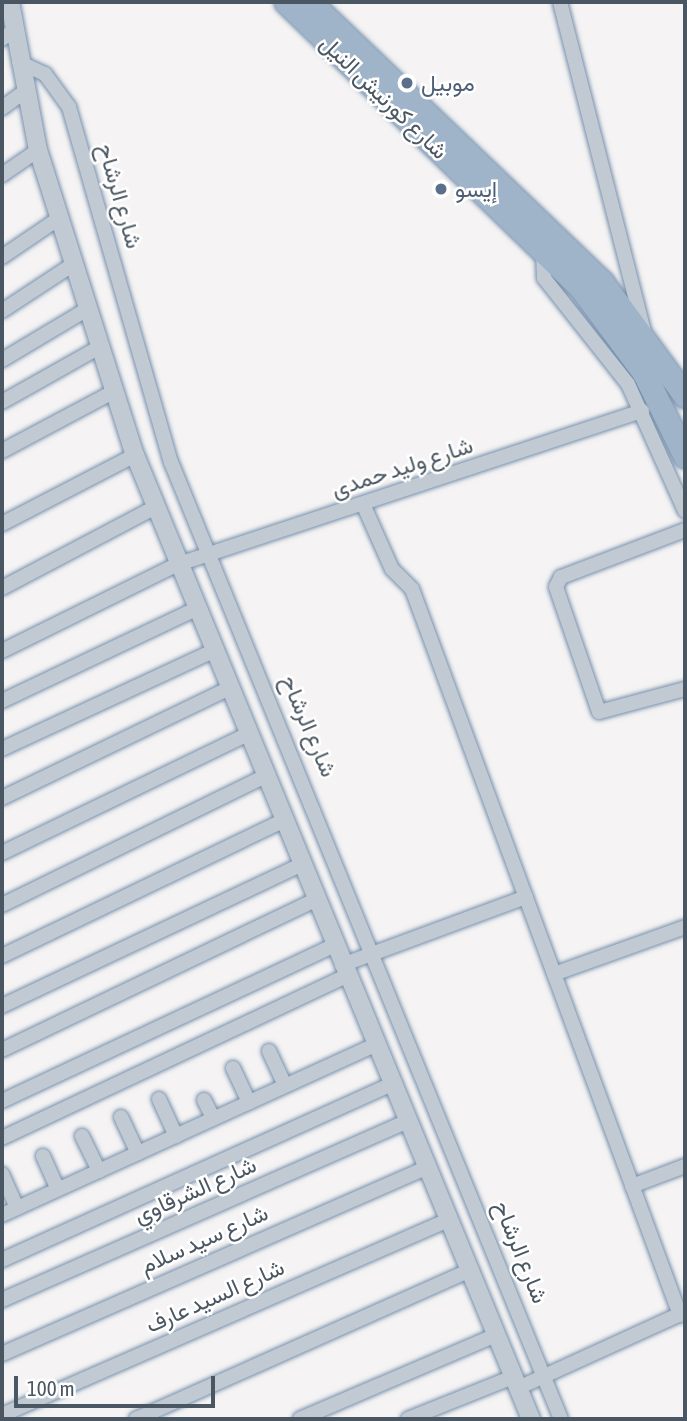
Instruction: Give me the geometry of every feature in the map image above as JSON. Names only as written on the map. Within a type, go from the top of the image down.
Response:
[{"type":"highway","name":"شارع كورنيش النيل","points":[[286,2],[543,250],[624,343],[685,456]]},
{"type":"highway","name":"شارع كورنيش النيل","points":[[310,2],[587,266],[644,332],[685,396]]},
{"type":"street","points":[[10,2],[8,34],[19,62],[38,150],[98,348],[154,508],[211,652],[531,1419]]},
{"type":"street","points":[[561,2],[644,332]]},
{"type":"street","name":"شارع الرشاح","points":[[19,62],[45,74],[69,107],[166,449],[376,952],[561,1419]]},
{"type":"street","points":[[2,107],[24,92]]},
{"type":"street","points":[[2,175],[38,150]]},
{"type":"street","points":[[2,257],[58,219]]},
{"type":"street","points":[[543,250],[544,278],[596,337],[642,411],[685,511]]},
{"type":"street","points":[[2,311],[72,265]]},
{"type":"street","points":[[2,360],[86,310]]},
{"type":"street","points":[[2,401],[98,348]]},
{"type":"street","points":[[2,452],[113,392]]},
{"type":"street","name":"شارع وليد حمدى","points":[[2,651],[176,565],[642,411]]},
{"type":"street","points":[[2,524],[135,455]]},
{"type":"street","points":[[363,504],[392,569],[412,589],[632,1186],[682,1314],[544,1376],[515,1382],[408,1419]]},
{"type":"street","points":[[2,588],[154,508]]},
{"type":"street","points":[[685,530],[561,578],[556,587],[599,712],[685,689]]},
{"type":"street","points":[[2,701],[194,610]]},
{"type":"street","points":[[2,749],[211,652]]},
{"type":"street","points":[[2,798],[227,690]]},
{"type":"street","points":[[2,853],[246,735]]},
{"type":"street","points":[[2,905],[263,777]]},
{"type":"street","points":[[2,956],[282,821]]},
{"type":"street","points":[[2,1006],[300,865]]},
{"type":"street","points":[[2,1138],[344,971],[376,952],[526,897]]},
{"type":"street","points":[[2,1050],[314,900]]},
{"type":"street","points":[[555,974],[685,928]]},
{"type":"street","points":[[2,1101],[334,946]]},
{"type":"street","points":[[2,1215],[375,1045]]},
{"type":"street","points":[[269,1051],[285,1086]]},
{"type":"street","points":[[233,1068],[249,1102]]},
{"type":"street","points":[[2,1260],[391,1084]]},
{"type":"street","points":[[159,1099],[176,1136]]},
{"type":"street","points":[[204,1100],[213,1118]]},
{"type":"street","points":[[121,1117],[138,1153]]},
{"type":"street","name":"شارع الشرقاوي","points":[[2,1300],[407,1121]]},
{"type":"street","points":[[82,1136],[99,1171]]},
{"type":"street","points":[[43,1156],[58,1189]]},
{"type":"street","points":[[632,1186],[685,1166]]},
{"type":"street","name":"شارع سيد سلام","points":[[2,1354],[426,1167]]},
{"type":"street","points":[[2,1174],[18,1208]]},
{"type":"street","name":"شارع السيد عارف","points":[[2,1415],[448,1220]]},
{"type":"street","points":[[136,1419],[469,1271]]},
{"type":"street","points":[[300,1419],[496,1335]]},
{"type":"place","name":"موبيل","points":[[407,83]]},
{"type":"place","name":"إيسو","points":[[441,189]]}]
